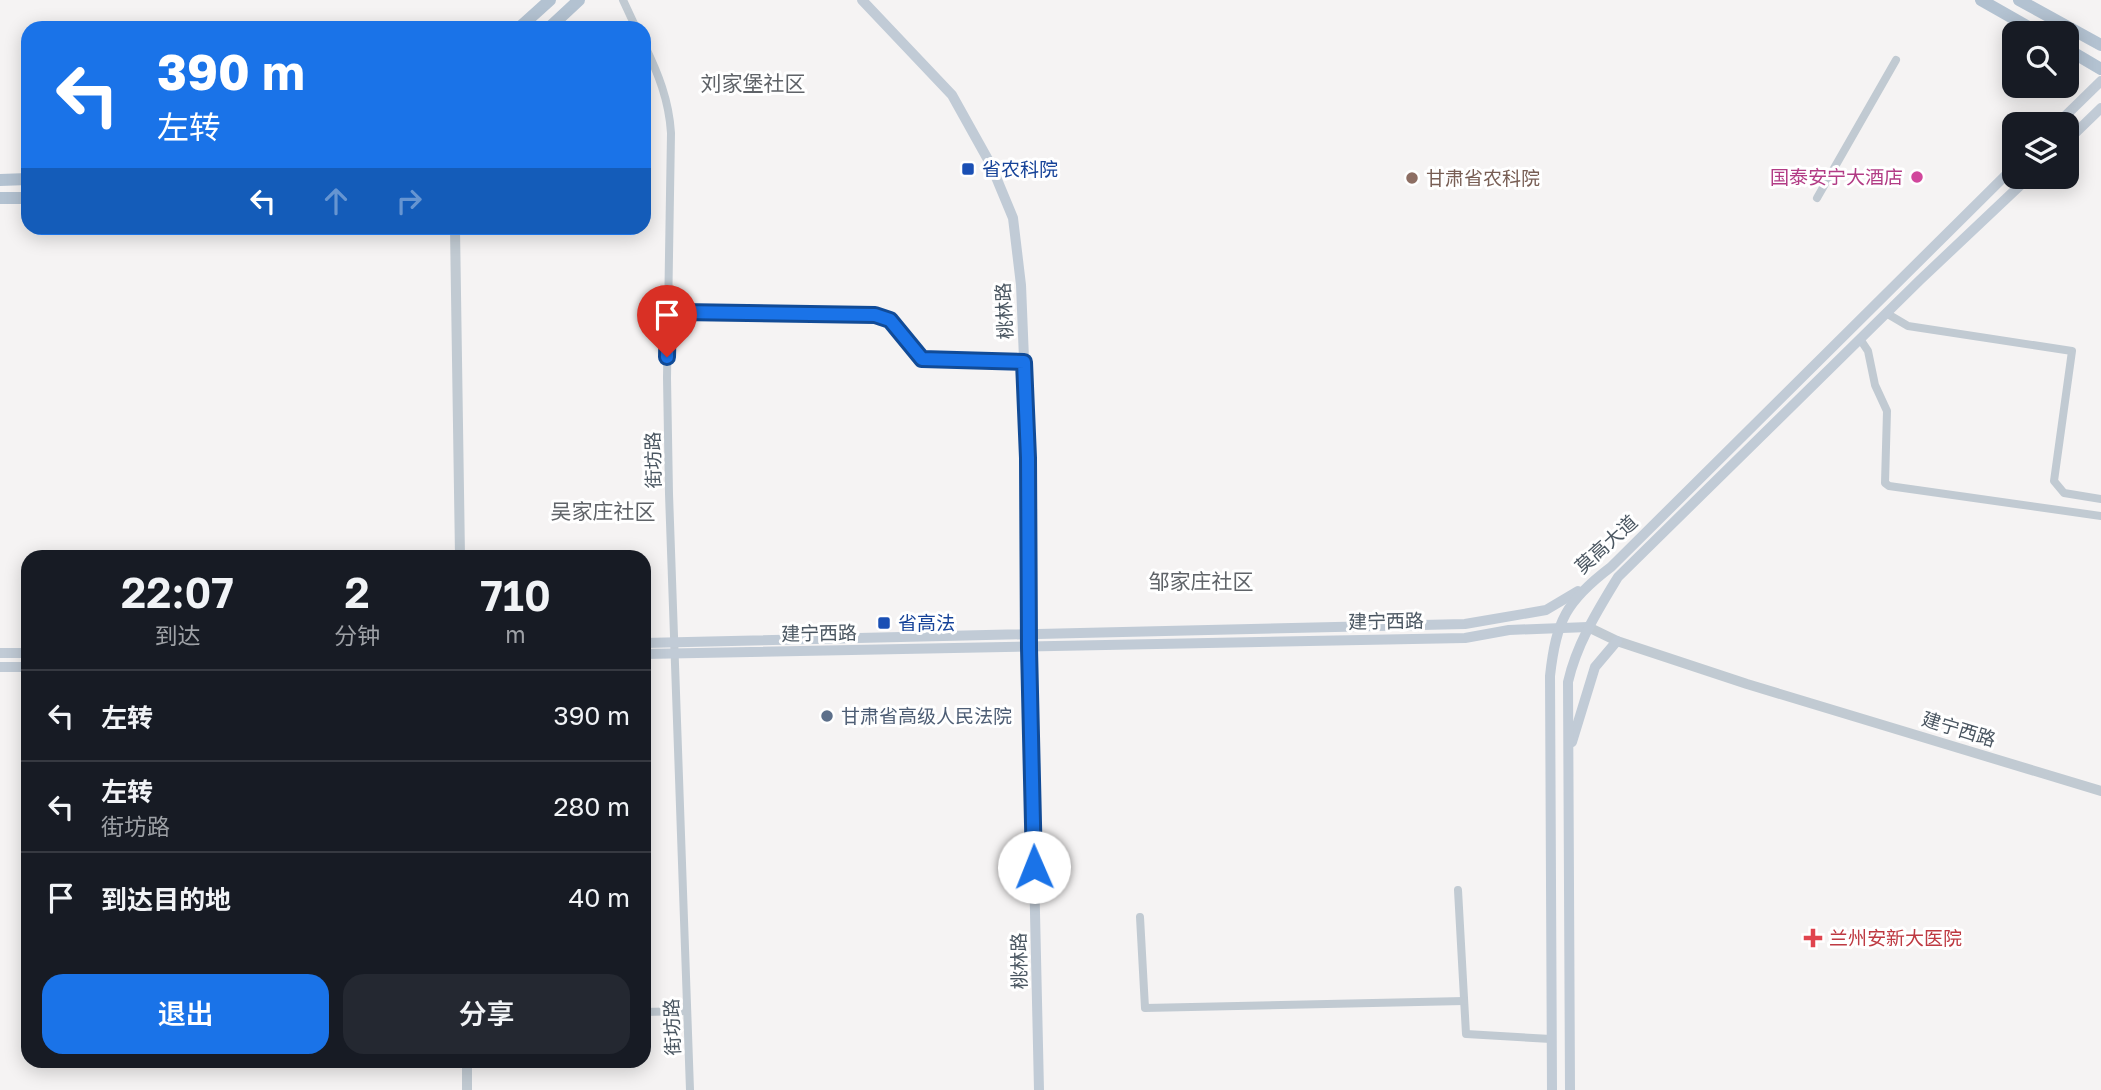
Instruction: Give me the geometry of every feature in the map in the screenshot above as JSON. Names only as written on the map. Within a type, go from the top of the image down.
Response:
[{"type":"main road","points":[[527,21],[550,0]]},
{"type":"main road","points":[[556,21],[579,0]]},
{"type":"main road","name":"桃林路","points":[[862,0],[952,95],[991,164],[1013,218],[1021,285],[1028,458],[1029,641],[1039,1090]]},
{"type":"main road","points":[[1980,0],[2018,21]]},
{"type":"main road","points":[[2020,0],[2101,46]]},
{"type":"main road","points":[[2079,56],[2101,69]]},
{"type":"main road","points":[[2069,112],[2101,81]]},
{"type":"main road","points":[[2079,129],[2101,108]]},
{"type":"main road","name":"莫高大道","points":[[1552,1090],[1550,676],[1551,660],[1561,622],[1583,588],[1611,567],[2002,178]]},
{"type":"main road","points":[[0,180],[21,179]]},
{"type":"main road","name":"莫高大道","points":[[1570,1090],[1568,682],[1572,664],[1588,627],[1618,577],[1886,313],[2016,189]]},
{"type":"main road","points":[[0,198],[21,198]]},
{"type":"main road","name":"建宁西路","points":[[1029,641],[1465,625],[1546,610],[1583,588]]},
{"type":"main road","points":[[1546,610],[1561,622],[1588,627]]},
{"type":"main road","name":"建宁西路","points":[[651,653],[675,648],[1029,641],[1465,638],[1561,622]]},
{"type":"main road","points":[[1569,752],[1595,667],[1616,641]]},
{"type":"main road","name":"建宁西路","points":[[651,644],[675,648]]},
{"type":"main road","points":[[0,653],[21,653]]},
{"type":"main road","points":[[0,667],[21,667]]},
{"type":"street","points":[[623,0],[633,21]]},
{"type":"street","name":"街坊路","points":[[651,59],[664,88],[670,110],[667,378],[669,494],[691,1090]]},
{"type":"street","points":[[1817,198],[1896,60]]},
{"type":"street","points":[[455,235],[460,550]]},
{"type":"street","points":[[668,316],[681,312],[875,315],[890,320],[922,359],[1024,362]]},
{"type":"street","points":[[1886,313],[1908,326],[2072,351],[2054,481],[2064,493],[2101,499]]},
{"type":"street","points":[[1860,339],[1868,351],[1875,385],[1887,411],[1885,484],[2101,516]]},
{"type":"street","name":"建宁西路","points":[[1588,627],[1616,641],[1747,684],[2101,791]]},
{"type":"street","points":[[1458,890],[1466,1034],[1551,1039]]},
{"type":"street","points":[[1140,917],[1145,1008],[1464,1001]]},
{"type":"street","points":[[651,1012],[687,1011]]},
{"type":"street","points":[[467,1068],[467,1090]]},
{"type":"place","name":"省农科院","points":[[968,169]]},
{"type":"place","name":"国泰安宁大酒店","points":[[1917,177]]},
{"type":"place","name":"甘肃省农科院","points":[[1412,178]]},
{"type":"place","name":"省高法","points":[[884,623]]},
{"type":"place","name":"甘肃省高级人民法院","points":[[827,716]]},
{"type":"place","name":"兰州安新大医院","points":[[1813,938]]},
{"type":"district","name":"刘家堡社区","points":[[753,84]]},
{"type":"district","name":"吴家庄社区","points":[[603,512]]},
{"type":"district","name":"邹家庄社区","points":[[1201,582]]},
{"type":"route","points":[[667,357],[668,316],[681,312],[875,315],[890,320],[922,359],[1024,362],[1034,867]]}]
